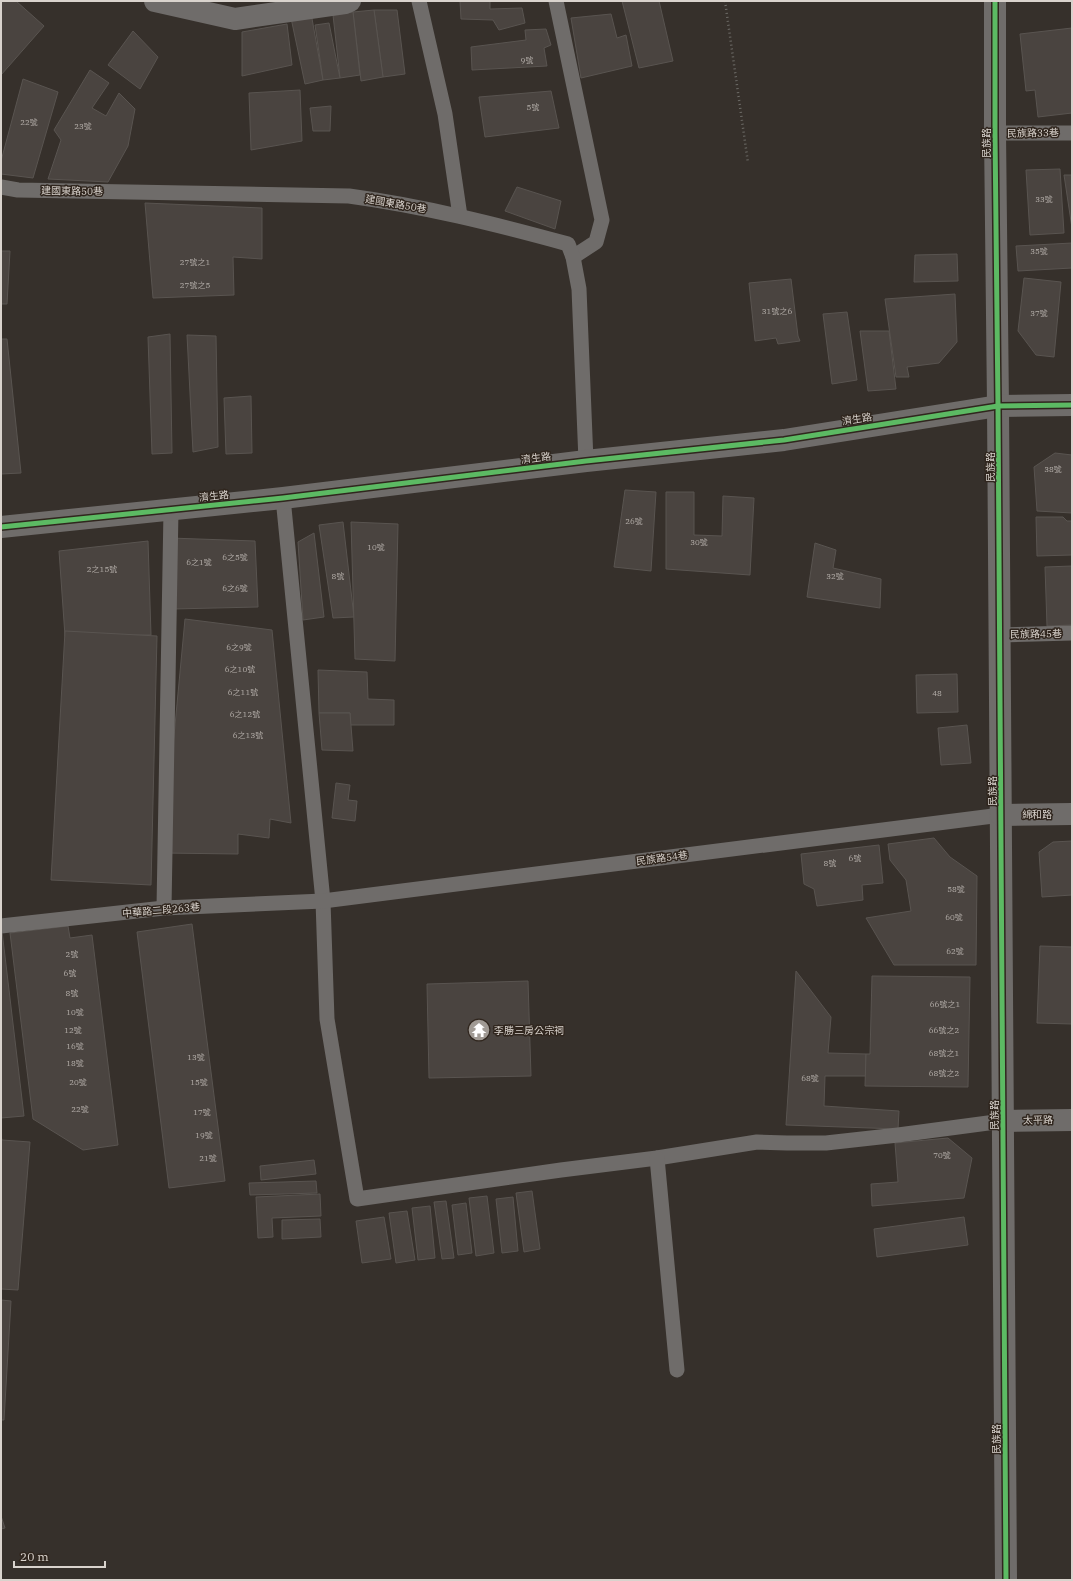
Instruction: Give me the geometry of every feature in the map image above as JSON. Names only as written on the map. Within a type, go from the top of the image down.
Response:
[{"type":"street","points":[[155,1],[235,19],[345,3],[350,1]]},
{"type":"street","name":"民族路","points":[[995,1],[1006,1580]]},
{"type":"street","name":"濟生路","points":[[1,527],[283,498],[586,461],[784,440],[998,406],[1072,405]]},
{"type":"street","name":"綿和路","points":[[1001,815],[1072,814]]},
{"type":"street","name":"太平路","points":[[1003,1120],[1072,1120]]},
{"type":"lane","points":[[419,1],[445,114],[460,216]]},
{"type":"lane","points":[[556,1],[602,220],[596,242],[573,257]]},
{"type":"lane","name":"民族路33巷","points":[[995,133],[1072,133]]},
{"type":"lane","name":"建國東路50巷","points":[[1,187],[18,190],[348,196],[375,199],[460,216],[568,244],[573,257],[579,289],[586,461]]},
{"type":"lane","points":[[283,498],[323,901],[327,1019],[357,1199],[657,1158],[757,1142],[826,1143],[898,1135],[1003,1120]]},
{"type":"lane","points":[[164,908],[171,510]]},
{"type":"lane","name":"民族路45巷","points":[[1000,635],[1072,634]]},
{"type":"lane","name":"民族路54巷","points":[[323,901],[1001,815]]},
{"type":"lane","name":"中華路二段263巷","points":[[1,926],[164,908],[323,901]]},
{"type":"lane","points":[[657,1158],[677,1370]]},
{"type":"path","points":[[725,1],[748,163]]},
{"type":"building","points":[[1,1],[16,1],[44,26],[1,75]]},
{"type":"building","points":[[460,1],[490,1],[490,9],[522,8],[525,23],[499,30],[493,20],[461,19]]},
{"type":"building","points":[[622,1],[659,1],[673,61],[639,68]]},
{"type":"building","points":[[374,10],[397,10],[405,74],[383,77]]},
{"type":"building","points":[[374,10],[383,77],[361,81],[353,12]]},
{"type":"building","points":[[353,12],[360,75],[340,78],[333,15]]},
{"type":"building","points":[[311,13],[323,80],[305,84],[291,18]]},
{"type":"building","points":[[611,14],[617,38],[626,35],[632,66],[581,78],[571,18]]},
{"type":"building","points":[[329,23],[340,78],[323,80],[315,25]]},
{"type":"building","points":[[287,24],[292,65],[242,76],[242,32]]},
{"type":"building","points":[[1072,28],[1072,113],[1038,117],[1035,90],[1026,91],[1020,34]]},
{"type":"building","points":[[546,29],[551,45],[544,48],[547,66],[472,70],[471,47],[526,40],[525,30]]},
{"type":"building","points":[[133,31],[158,57],[140,89],[108,65]]},
{"type":"building","points":[[90,70],[109,83],[92,108],[106,116],[119,93],[135,109],[128,146],[108,182],[48,179],[61,140],[54,130]]},
{"type":"building","points":[[23,79],[58,92],[33,178],[1,174],[1,161]]},
{"type":"building","points":[[300,90],[302,141],[251,150],[249,93]]},
{"type":"building","points":[[551,91],[559,128],[485,137],[479,97]]},
{"type":"building","points":[[331,106],[330,131],[313,131],[310,108]]},
{"type":"building","points":[[1060,169],[1064,233],[1030,235],[1026,170]]},
{"type":"building","points":[[1064,175],[1072,175],[1072,228]]},
{"type":"building","points":[[517,187],[561,201],[555,229],[505,211]]},
{"type":"building","points":[[145,203],[262,208],[262,259],[233,257],[234,295],[153,298]]},
{"type":"building","points":[[1072,243],[1072,268],[1018,271],[1016,246]]},
{"type":"building","points":[[1,251],[10,251],[7,304],[1,304]]},
{"type":"building","points":[[957,254],[958,281],[914,282],[915,255]]},
{"type":"building","points":[[1024,278],[1061,282],[1054,357],[1036,355],[1018,331]]},
{"type":"building","points":[[791,279],[798,336],[800,341],[778,344],[776,338],[755,341],[749,283]]},
{"type":"building","points":[[955,294],[957,342],[939,363],[907,367],[909,377],[896,377],[885,299]]},
{"type":"building","points":[[847,312],[857,380],[832,384],[823,314]]},
{"type":"building","points":[[860,331],[889,331],[896,389],[868,391]]},
{"type":"building","points":[[170,334],[172,453],[152,454],[148,337]]},
{"type":"building","points":[[187,335],[216,336],[218,447],[193,452]]},
{"type":"building","points":[[1,339],[7,339],[21,473],[1,474]]},
{"type":"building","points":[[251,396],[252,453],[226,454],[224,398]]},
{"type":"building","points":[[1055,453],[1072,455],[1072,513],[1037,511],[1034,467]]},
{"type":"building","points":[[625,490],[656,492],[651,571],[614,567]]},
{"type":"building","points":[[666,492],[694,492],[694,535],[722,536],[723,496],[754,498],[750,575],[666,569]]},
{"type":"building","points":[[1036,517],[1063,517],[1067,521],[1072,521],[1072,555],[1037,556]]},
{"type":"building","points":[[343,522],[354,617],[333,618],[319,525]]},
{"type":"building","points":[[351,522],[398,524],[395,661],[355,659]]},
{"type":"building","points":[[314,533],[324,617],[303,620],[298,542]]},
{"type":"building","points":[[170,538],[255,541],[258,607],[173,609]]},
{"type":"building","points":[[148,541],[151,635],[65,636],[59,551]]},
{"type":"building","points":[[815,543],[836,550],[833,568],[881,579],[880,608],[807,597]]},
{"type":"building","points":[[1072,566],[1072,625],[1047,626],[1045,567]]},
{"type":"building","points":[[185,619],[272,630],[291,823],[270,819],[269,838],[238,834],[238,854],[163,853]]},
{"type":"building","points":[[65,631],[157,636],[151,885],[51,880]]},
{"type":"building","points":[[318,670],[367,672],[368,699],[394,700],[394,725],[350,725],[350,713],[319,713]]},
{"type":"building","points":[[957,674],[958,712],[917,713],[916,675]]},
{"type":"building","points":[[319,713],[350,713],[353,751],[322,750]]},
{"type":"building","points":[[967,725],[971,763],[941,765],[938,728]]},
{"type":"building","points":[[336,783],[350,785],[348,800],[357,801],[355,821],[332,818]]},
{"type":"building","points":[[934,838],[950,857],[977,876],[976,965],[894,965],[866,918],[911,911],[906,880],[890,860],[888,844]]},
{"type":"building","points":[[1072,841],[1072,895],[1042,897],[1039,852],[1053,842]]},
{"type":"building","points":[[879,845],[883,883],[862,885],[863,900],[817,906],[814,889],[804,884],[801,854]]},
{"type":"building","points":[[192,924],[225,1181],[169,1188],[137,932]]},
{"type":"building","points":[[68,926],[70,938],[92,935],[118,1145],[83,1150],[33,1119],[10,933]]},
{"type":"building","points":[[1,931],[24,1116],[1,1118]]},
{"type":"building","points":[[1040,946],[1072,947],[1072,1024],[1037,1023]]},
{"type":"building","points":[[796,971],[831,1017],[828,1053],[866,1054],[866,1076],[825,1076],[824,1106],[899,1111],[898,1129],[786,1125]]},
{"type":"building","points":[[872,976],[970,977],[968,1087],[865,1086],[866,1054],[870,1054]]},
{"type":"building","name":"李勝三房公宗祠","points":[[528,981],[531,1076],[429,1078],[427,984]]},
{"type":"building","points":[[1,1136],[2,1140],[30,1142],[18,1290],[1,1289]]},
{"type":"building","points":[[948,1138],[972,1158],[964,1198],[872,1206],[871,1184],[898,1182],[895,1143]]},
{"type":"building","points":[[314,1160],[316,1174],[261,1180],[260,1166]]},
{"type":"building","points":[[316,1181],[317,1193],[250,1195],[249,1183]]},
{"type":"building","points":[[532,1191],[540,1249],[524,1252],[516,1193]]},
{"type":"building","points":[[320,1194],[321,1216],[272,1218],[273,1237],[258,1238],[256,1197]]},
{"type":"building","points":[[487,1196],[494,1253],[476,1256],[469,1198]]},
{"type":"building","points":[[513,1197],[518,1251],[502,1253],[496,1199]]},
{"type":"building","points":[[446,1201],[454,1258],[442,1259],[434,1202]]},
{"type":"building","points":[[466,1203],[472,1253],[458,1255],[452,1205]]},
{"type":"building","points":[[430,1206],[435,1258],[418,1260],[412,1208]]},
{"type":"building","points":[[407,1211],[415,1260],[396,1263],[389,1213]]},
{"type":"building","points":[[384,1217],[391,1259],[362,1263],[356,1221]]},
{"type":"building","points":[[964,1217],[968,1245],[877,1257],[874,1229]]},
{"type":"building","points":[[320,1219],[321,1237],[282,1239],[282,1220]]},
{"type":"building","points":[[1,1300],[11,1301],[4,1420],[1,1420]]},
{"type":"building","points":[[1,1516],[5,1528],[1,1529]]},
{"type":"cycle path","points":[[995,1],[1006,1580]]},
{"type":"cycle path","points":[[1,527],[283,498],[586,461],[784,440],[998,406],[1072,405]]},
{"type":"place","name":"李勝三房公宗祠","points":[[479,1030]]}]
